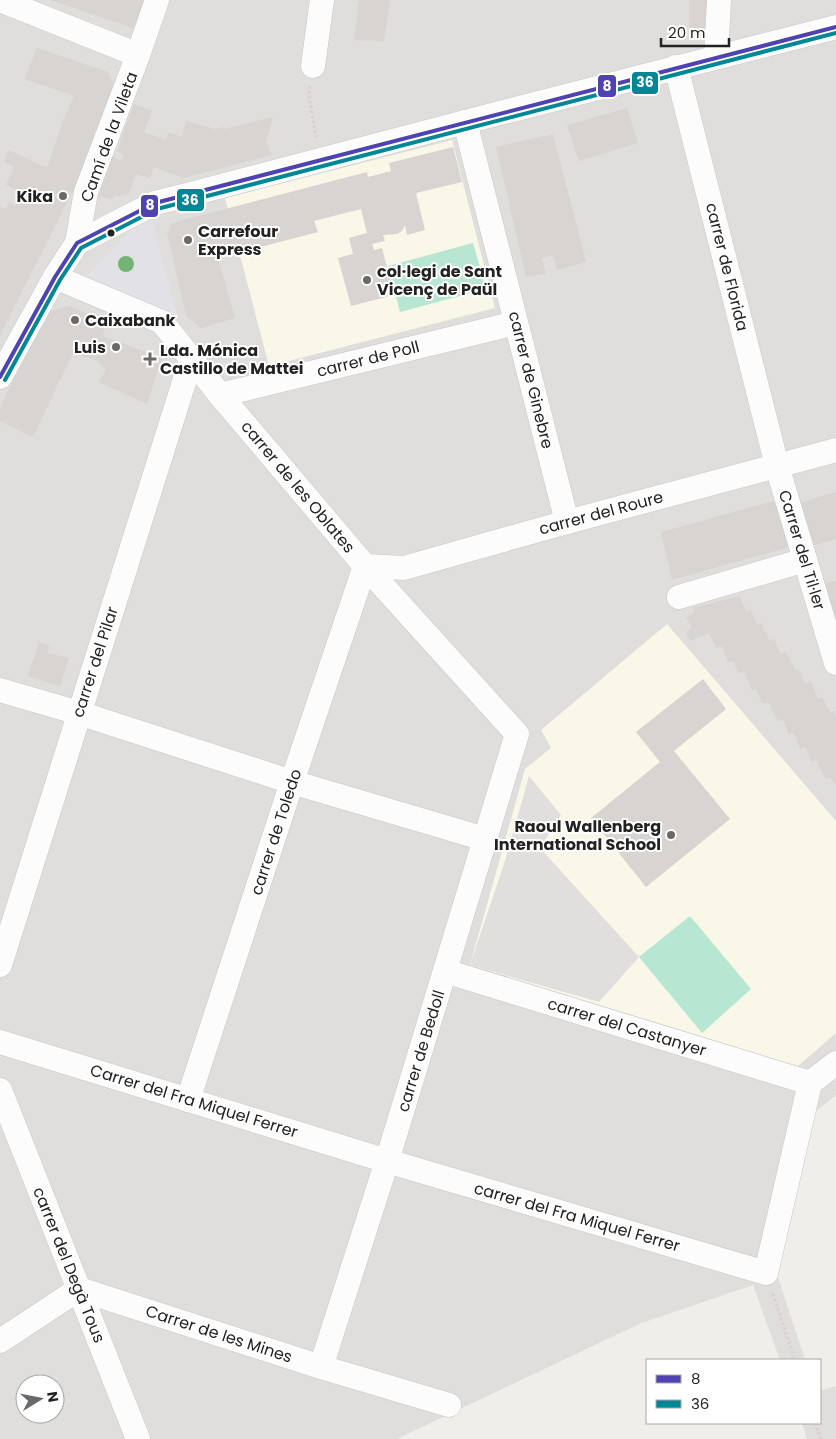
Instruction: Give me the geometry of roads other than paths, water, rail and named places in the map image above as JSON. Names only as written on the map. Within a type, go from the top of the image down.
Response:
[{"type":"street","points":[[0,0],[138,55]]},
{"type":"street","name":"Camí de la Vileta","points":[[1,372],[55,277],[77,243],[86,192],[157,0]]},
{"type":"street","points":[[313,66],[322,0]]},
{"type":"street","points":[[716,57],[719,0]]},
{"type":"street","points":[[77,243],[155,203],[836,27]]},
{"type":"street","name":"carrer de Florida","points":[[676,67],[777,466]]},
{"type":"street","name":"carrer de Ginebre","points":[[465,122],[567,522]]},
{"type":"street","name":"carrer de les Oblates","points":[[55,277],[162,322],[220,395],[365,566],[517,734]]},
{"type":"street","name":"carrer de Poll","points":[[220,395],[516,322]]},
{"type":"street","name":"carrer del Pilar","points":[[0,965],[191,360]]},
{"type":"street","name":"carrer del Roure","points":[[365,566],[404,568],[836,450]]},
{"type":"street","name":"Carrer del Til·ler","points":[[777,466],[836,663]]},
{"type":"street","points":[[679,597],[805,560]]},
{"type":"street","name":"carrer de Toledo","points":[[188,1100],[365,566]]},
{"type":"street","points":[[0,690],[79,713],[292,782],[485,839]]},
{"type":"street","name":"carrer de Bedoll","points":[[321,1366],[387,1160],[517,734]]},
{"type":"street","name":"carrer del Castanyer","points":[[445,971],[810,1083]]},
{"type":"street","name":"Carrer del Fra Miquel Ferrer","points":[[0,1042],[387,1160]]},
{"type":"street","points":[[810,1083],[836,1062]]},
{"type":"street","name":"carrer del Fra Miquel Ferrer","points":[[387,1160],[766,1273],[810,1083]]},
{"type":"street","name":"carrer del Degà Tous","points":[[0,1090],[138,1439]]},
{"type":"street","points":[[0,1341],[79,1289]]},
{"type":"street","name":"Carrer de les Mines","points":[[79,1289],[449,1405]]},
{"type":"place","name":"Kika","points":[[63,196]]},
{"type":"place","name":"Carrefour Express","points":[[188,240]]},
{"type":"place","name":"col·legi de Sant Vicenç de Paül","points":[[367,280]]},
{"type":"place","name":"Caixabank","points":[[75,320]]},
{"type":"place","name":"Luis","points":[[116,347]]},
{"type":"place","name":"Lda. Mónica Castillo de Mattei","points":[[150,359]]},
{"type":"place","name":"Raoul Wallenberg International School","points":[[671,835]]}]
